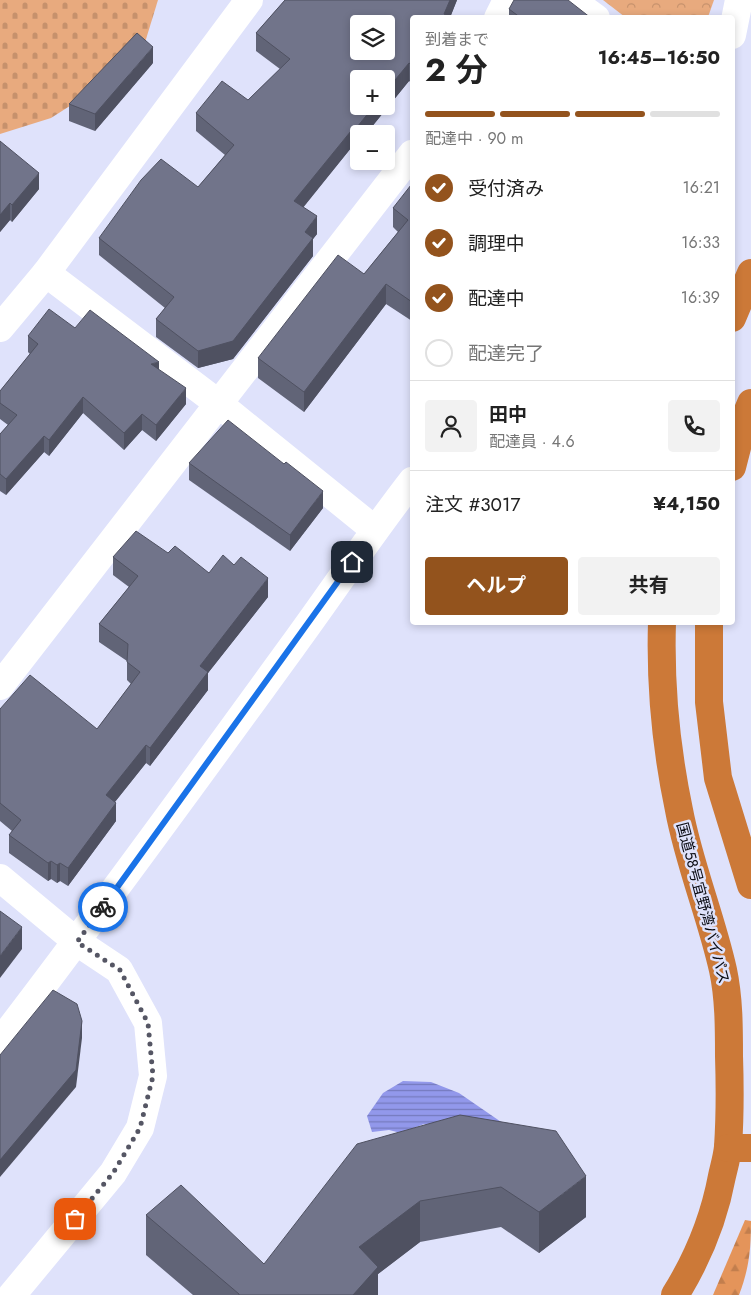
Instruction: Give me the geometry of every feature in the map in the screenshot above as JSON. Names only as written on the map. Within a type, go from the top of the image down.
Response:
[{"type":"highway","points":[[735,311],[751,273]]},
{"type":"highway","points":[[735,455],[744,420],[751,403]]},
{"type":"highway","name":"国道58号宜野湾バイパス","points":[[662,625],[664,708],[674,781],[687,843],[717,947],[727,998],[730,1065],[739,1148],[702,1246],[676,1295]]},
{"type":"highway","points":[[709,625],[709,702],[718,778],[751,885]]},
{"type":"street","points":[[0,328],[46,273],[250,0]]},
{"type":"street","points":[[500,15],[507,0]]},
{"type":"street","points":[[572,0],[592,15]]},
{"type":"street","points":[[735,18],[738,0]]},
{"type":"street","points":[[0,686],[410,157]]},
{"type":"street","points":[[46,273],[219,404],[375,530]]},
{"type":"street","points":[[0,1042],[77,942],[410,484]]},
{"type":"street","points":[[0,878],[77,942],[120,970],[148,1023],[153,1076],[140,1128],[113,1173],[12,1295]]},
{"type":"green space","points":[[0,0],[158,0],[139,62],[51,118],[0,134]]},
{"type":"green space","points":[[603,0],[714,0],[709,15],[622,15]]},
{"type":"green space","points":[[745,1220],[751,1221],[750,1250],[739,1295],[713,1295]]},
{"type":"water","points":[[403,1081],[431,1082],[459,1093],[507,1126],[440,1127],[424,1124],[401,1133],[389,1130],[372,1132],[367,1116],[383,1093]]},
{"type":"building","points":[[285,0],[450,0],[444,14],[446,15],[410,15],[410,64],[395,80],[395,70],[350,70],[350,115],[367,115],[359,125],[350,125],[350,132],[294,201],[317,216],[305,232],[313,238],[233,341],[198,351],[156,319],[174,297],[99,238],[141,180],[161,159],[198,187],[234,145],[196,113],[222,81],[248,100],[290,59],[256,33]]},
{"type":"building","points":[[514,0],[568,0],[587,15],[517,15],[509,9]]},
{"type":"building","points":[[137,33],[153,47],[95,114],[69,104]]},
{"type":"building","points":[[0,141],[39,173],[12,205],[10,203],[0,215]]},
{"type":"building","points":[[410,186],[410,301],[386,284],[304,392],[258,358],[338,255],[364,274],[408,220],[393,208]]},
{"type":"building","points":[[49,309],[75,328],[90,310],[159,362],[151,364],[186,388],[156,425],[142,414],[124,433],[83,397],[49,440],[44,436],[6,479],[0,474],[0,434],[17,415],[0,403],[0,391],[38,344],[28,336]]},
{"type":"building","points":[[228,420],[284,464],[286,462],[323,491],[290,535],[189,463]]},
{"type":"building","points":[[136,531],[168,553],[175,546],[209,573],[223,555],[234,565],[241,557],[268,578],[200,666],[208,672],[150,748],[146,745],[106,795],[116,803],[68,868],[60,863],[57,865],[51,861],[48,863],[9,835],[21,820],[0,803],[0,709],[30,675],[97,729],[140,672],[127,662],[128,644],[99,624],[138,576],[113,557]]},
{"type":"building","points":[[0,911],[22,927],[0,956]]},
{"type":"building","points":[[53,990],[77,1004],[82,1021],[76,1070],[0,1160],[0,1055]]},
{"type":"building","points":[[460,1115],[556,1131],[586,1176],[539,1212],[501,1187],[420,1201],[359,1247],[378,1267],[353,1295],[239,1295],[146,1215],[181,1185],[264,1264],[357,1144]]},
{"type":"way so far","points":[[75,1219],[113,1173],[140,1128],[153,1076],[148,1023],[120,970],[77,942],[103,907]]},
{"type":"route","points":[[103,907],[352,562]]}]
